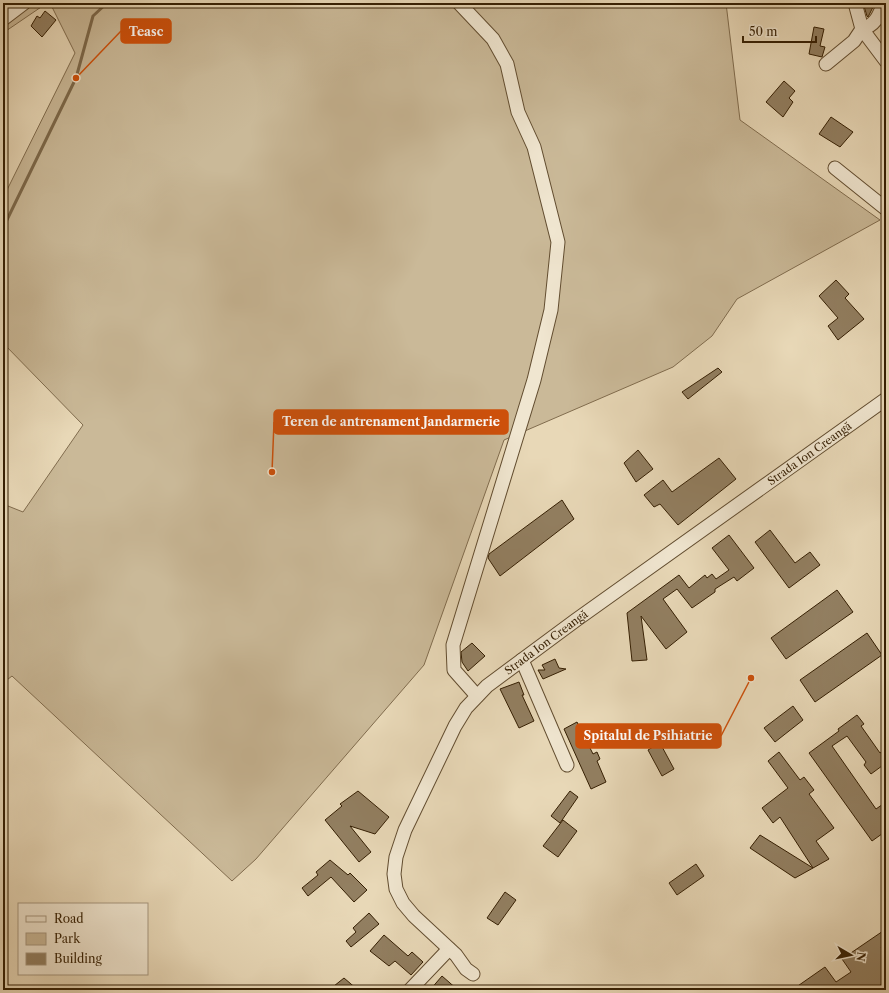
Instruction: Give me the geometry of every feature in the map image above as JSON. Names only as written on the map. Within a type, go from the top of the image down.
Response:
[{"type":"street","points":[[3,19],[24,3]]},
{"type":"street","points":[[458,3],[492,39],[508,64],[518,112],[534,147],[558,242],[551,310],[534,380],[453,645],[454,670],[477,696]]},
{"type":"street","points":[[855,3],[862,29],[886,61]]},
{"type":"street","points":[[826,64],[854,41],[862,29],[868,28],[877,20],[884,3]]},
{"type":"street","points":[[835,168],[886,209]]},
{"type":"street","name":"Strada Ion Creangă","points":[[474,974],[466,969],[449,949],[414,916],[403,903],[396,889],[394,874],[396,857],[405,830],[451,733],[466,708],[477,696],[522,660],[886,399]]},
{"type":"street","points":[[522,660],[568,765]]},
{"type":"street","points":[[410,990],[449,949]]},
{"type":"green space","points":[[3,3],[47,3],[3,33]]},
{"type":"green space","points":[[50,3],[726,3],[740,120],[880,220],[737,299],[712,336],[673,367],[504,440],[424,665],[256,859],[232,881],[12,676],[3,683],[3,504],[23,512],[83,425],[3,343],[3,198],[75,53]]},
{"type":"building","points":[[863,3],[875,3],[868,17],[867,16]]},
{"type":"building","points":[[45,11],[56,20],[42,37],[31,26],[37,16],[40,18]]},
{"type":"building","points":[[814,27],[824,29],[820,46],[825,47],[822,57],[809,54]]},
{"type":"building","points":[[784,81],[795,91],[789,98],[793,102],[783,117],[766,102]]},
{"type":"building","points":[[831,117],[853,132],[840,147],[819,134]]},
{"type":"building","points":[[836,280],[849,294],[845,298],[864,319],[838,340],[828,326],[838,318],[819,296]]},
{"type":"building","points":[[718,368],[722,372],[688,399],[682,392]]},
{"type":"building","points":[[638,450],[653,469],[636,482],[624,463]]},
{"type":"building","points":[[719,458],[736,479],[678,525],[660,504],[654,507],[644,495],[663,480],[672,492]]},
{"type":"building","points":[[562,500],[574,519],[500,576],[488,558],[489,554]]},
{"type":"building","points":[[770,530],[795,563],[810,552],[820,565],[789,588],[755,542]]},
{"type":"building","points":[[729,535],[754,568],[737,581],[734,577],[715,589],[715,592],[692,608],[677,589],[663,599],[687,632],[666,649],[641,616],[647,660],[632,661],[627,613],[679,575],[689,588],[705,575],[707,578],[712,574],[716,579],[729,570],[712,548]]},
{"type":"building","points":[[837,590],[853,612],[786,659],[771,638]]},
{"type":"building","points":[[867,633],[882,655],[815,702],[800,680]]},
{"type":"building","points":[[472,643],[485,656],[468,671],[462,662],[461,652]]},
{"type":"building","points":[[555,659],[559,668],[566,669],[543,679],[538,670],[545,670],[542,665]]},
{"type":"building","points":[[519,682],[524,695],[522,695],[534,721],[519,728],[500,689]]},
{"type":"building","points":[[793,706],[803,720],[775,742],[764,728]]},
{"type":"building","points":[[857,715],[864,724],[861,726],[880,753],[883,751],[886,755],[886,763],[871,774],[864,765],[866,762],[847,736],[832,746],[876,809],[886,802],[886,831],[872,841],[809,753],[839,731],[838,729]]},
{"type":"building","points":[[577,722],[593,754],[597,752],[600,759],[597,761],[606,782],[591,789],[564,729]]},
{"type":"building","points":[[660,743],[674,769],[662,776],[648,750]]},
{"type":"building","points":[[779,752],[800,780],[804,777],[814,790],[809,794],[834,828],[816,841],[829,859],[813,868],[780,817],[773,823],[762,808],[788,788],[768,761]]},
{"type":"building","points":[[358,791],[389,817],[375,834],[350,826],[371,852],[359,862],[325,820],[342,806],[340,804]]},
{"type":"building","points":[[570,791],[578,797],[560,823],[551,816]]},
{"type":"building","points":[[563,820],[577,831],[558,857],[543,846]]},
{"type":"building","points":[[760,835],[813,868],[795,878],[750,848]]},
{"type":"building","points":[[330,860],[348,875],[350,873],[367,890],[354,902],[331,877],[308,896],[302,888],[318,875],[316,872]]},
{"type":"building","points":[[696,864],[704,876],[677,895],[669,883]]},
{"type":"building","points":[[505,892],[516,900],[498,925],[487,918]]},
{"type":"building","points":[[369,913],[379,924],[351,947],[346,941],[356,932],[353,928]]},
{"type":"building","points":[[886,929],[886,944],[881,947],[886,954],[886,981],[873,990],[792,990],[825,967],[836,982],[851,972],[842,959]]},
{"type":"building","points":[[384,935],[408,956],[412,952],[423,962],[411,975],[395,961],[389,966],[370,951]]},
{"type":"building","points":[[442,976],[458,990],[430,990]]},
{"type":"building","points":[[344,978],[358,990],[329,990]]},
{"type":"waterway","points":[[3,228],[76,78],[93,16],[107,3]]},
{"type":"place","name":"Teasc","points":[[76,78]]},
{"type":"place","name":"Teren de antrenament Jandarmerie","points":[[272,472]]},
{"type":"place","name":"Spitalul de Psihiatrie","points":[[751,678]]}]
